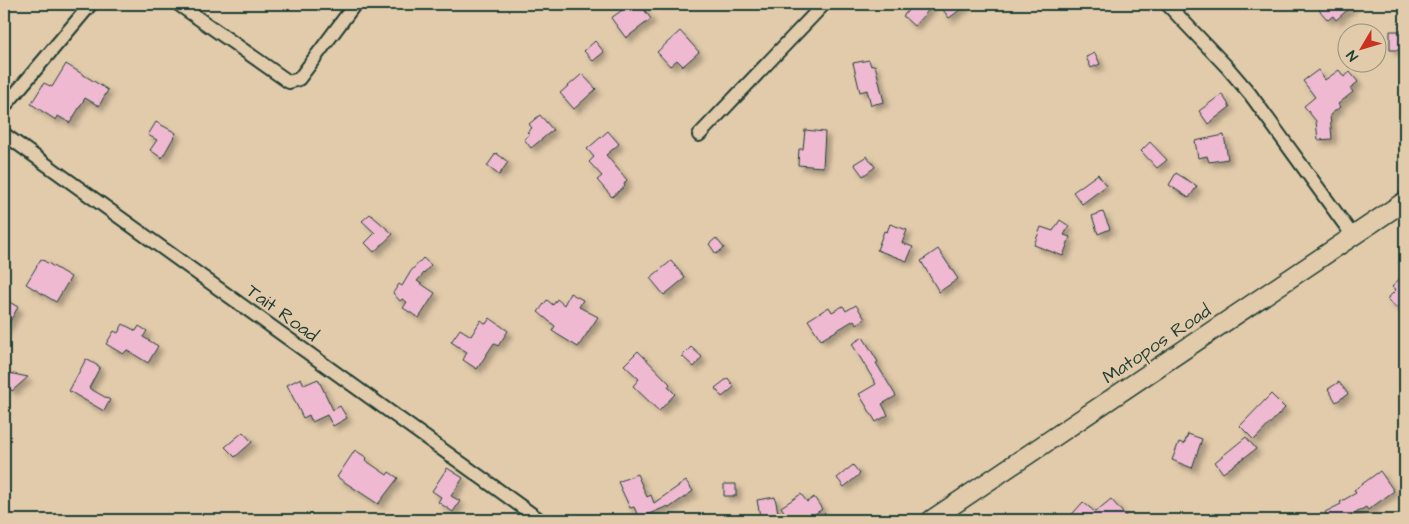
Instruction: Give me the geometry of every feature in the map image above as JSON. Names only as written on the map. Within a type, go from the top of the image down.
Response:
[{"type":"main road","name":"Matopos Road","points":[[930,520],[1405,201]]},
{"type":"street","points":[[4,107],[92,4]]},
{"type":"street","points":[[178,4],[289,82],[299,79],[355,4]]},
{"type":"street","points":[[699,135],[824,4]]},
{"type":"street","points":[[1167,4],[1250,94],[1353,236]]},
{"type":"street","name":"Tait Road","points":[[4,134],[540,520]]},
{"type":"building","points":[[631,4],[640,4],[651,19],[626,38],[611,18]]},
{"type":"building","points":[[914,4],[934,4],[914,26],[903,16]]},
{"type":"building","points":[[939,4],[968,4],[949,18]]},
{"type":"building","points":[[1326,4],[1354,4],[1336,20],[1333,16],[1328,20],[1319,10]]},
{"type":"building","points":[[680,31],[699,52],[683,66],[677,60],[670,66],[657,52]]},
{"type":"building","points":[[1390,31],[1405,31],[1405,50],[1390,50]]},
{"type":"building","points":[[595,41],[604,52],[593,61],[584,51]]},
{"type":"building","points":[[1095,53],[1100,64],[1091,68],[1086,57]]},
{"type":"building","points":[[869,60],[871,66],[875,65],[884,102],[871,105],[867,90],[860,92],[853,63]]},
{"type":"building","points":[[66,64],[108,90],[99,106],[85,98],[70,123],[58,116],[56,120],[31,104],[44,83],[52,87]]},
{"type":"building","points":[[1318,70],[1325,80],[1336,72],[1340,72],[1344,77],[1350,72],[1358,82],[1350,88],[1353,92],[1338,104],[1340,107],[1330,115],[1332,139],[1318,140],[1316,121],[1304,106],[1315,97],[1303,81]]},
{"type":"building","points":[[582,74],[596,89],[574,109],[560,93]]},
{"type":"building","points":[[1222,94],[1230,107],[1208,124],[1199,111]]},
{"type":"building","points":[[540,115],[553,130],[531,148],[524,139],[530,134],[527,132],[532,128],[529,124]]},
{"type":"building","points":[[156,122],[176,133],[162,158],[150,150],[157,140],[148,135]]},
{"type":"building","points":[[805,130],[825,132],[823,167],[798,165],[799,149],[803,149]]},
{"type":"building","points":[[608,131],[619,144],[606,155],[627,180],[624,184],[625,186],[612,197],[597,180],[602,176],[589,162],[594,157],[587,149]]},
{"type":"building","points":[[1224,135],[1228,159],[1209,162],[1207,156],[1198,158],[1195,141]]},
{"type":"building","points":[[1150,142],[1167,160],[1157,168],[1141,151]]},
{"type":"building","points":[[496,153],[508,162],[499,175],[487,166]]},
{"type":"building","points":[[867,156],[875,167],[863,176],[854,164]]},
{"type":"building","points":[[1176,173],[1197,186],[1189,198],[1169,185]]},
{"type":"building","points":[[1098,174],[1106,186],[1082,204],[1073,192]]},
{"type":"building","points":[[1103,212],[1110,229],[1098,234],[1092,216]]},
{"type":"building","points":[[370,214],[393,234],[374,252],[365,243],[375,233],[362,221]]},
{"type":"building","points":[[1060,220],[1069,226],[1064,235],[1070,237],[1063,256],[1034,245],[1041,227],[1053,231]]},
{"type":"building","points":[[890,224],[907,230],[902,243],[913,247],[907,261],[877,250],[884,231],[887,232]]},
{"type":"building","points":[[716,238],[724,248],[716,254],[709,244]]},
{"type":"building","points":[[938,249],[958,279],[939,292],[921,261]]},
{"type":"building","points":[[423,258],[431,265],[417,281],[435,293],[419,318],[403,308],[407,302],[402,299],[400,301],[393,293],[399,284],[402,286],[411,271]]},
{"type":"building","points":[[41,259],[71,277],[56,302],[26,284]]},
{"type":"building","points":[[671,261],[685,278],[664,295],[650,278]]},
{"type":"building","points":[[1405,273],[1405,299],[1397,308],[1387,299],[1396,290],[1392,287]]},
{"type":"building","points":[[570,293],[583,300],[579,307],[598,317],[578,347],[552,331],[555,326],[538,312],[547,300],[553,305],[557,299],[564,305]]},
{"type":"building","points":[[4,299],[18,307],[4,332]]},
{"type":"building","points":[[856,305],[865,319],[857,324],[854,320],[821,340],[808,320],[829,307],[832,312],[843,306],[846,311]]},
{"type":"building","points":[[490,318],[508,331],[498,346],[494,343],[477,369],[463,360],[467,352],[451,342],[460,329],[471,336],[481,320],[486,324]]},
{"type":"building","points":[[123,324],[136,331],[139,326],[147,331],[143,337],[158,346],[148,363],[127,350],[123,354],[106,344],[114,331],[118,333]]},
{"type":"building","points":[[863,337],[896,396],[882,404],[888,415],[876,422],[859,394],[876,384],[852,344]]},
{"type":"building","points":[[691,347],[702,357],[694,367],[682,356]]},
{"type":"building","points":[[638,351],[670,384],[668,387],[675,394],[659,411],[633,386],[639,379],[624,365]]},
{"type":"building","points":[[86,359],[100,367],[89,388],[110,400],[104,411],[69,391]]},
{"type":"building","points":[[4,372],[28,377],[12,391],[4,382]]},
{"type":"building","points":[[301,378],[304,385],[318,379],[333,410],[340,406],[347,418],[333,426],[327,415],[312,422],[309,415],[303,418],[287,385]]},
{"type":"building","points":[[728,378],[734,387],[722,397],[715,388]]},
{"type":"building","points":[[1339,382],[1348,394],[1336,402],[1328,389]]},
{"type":"building","points":[[1271,394],[1285,408],[1254,440],[1240,426]]},
{"type":"building","points":[[243,432],[252,442],[235,457],[225,447]]},
{"type":"building","points":[[1188,434],[1202,439],[1192,468],[1172,460],[1179,442],[1184,444]]},
{"type":"building","points":[[1246,437],[1256,449],[1223,473],[1215,462]]},
{"type":"building","points":[[355,450],[367,458],[365,460],[387,475],[389,472],[398,478],[378,504],[337,477]]},
{"type":"building","points":[[853,465],[860,474],[844,487],[837,478]]},
{"type":"building","points":[[447,468],[463,478],[451,496],[460,501],[453,512],[438,502],[441,497],[432,491]]},
{"type":"building","points":[[1380,471],[1394,491],[1368,510],[1366,507],[1348,517],[1329,520],[1325,512],[1341,504],[1340,502],[1356,493],[1354,490]]},
{"type":"building","points":[[637,474],[647,497],[651,495],[654,503],[686,481],[693,491],[669,508],[668,506],[639,518],[634,507],[630,508],[618,482]]},
{"type":"building","points":[[724,484],[736,484],[736,496],[724,496]]},
{"type":"building","points":[[801,494],[807,502],[814,497],[822,509],[812,516],[815,520],[790,520],[781,507]]},
{"type":"building","points":[[775,497],[778,513],[760,516],[757,500]]},
{"type":"building","points":[[1111,499],[1129,520],[1067,520],[1083,502],[1095,512]]}]
